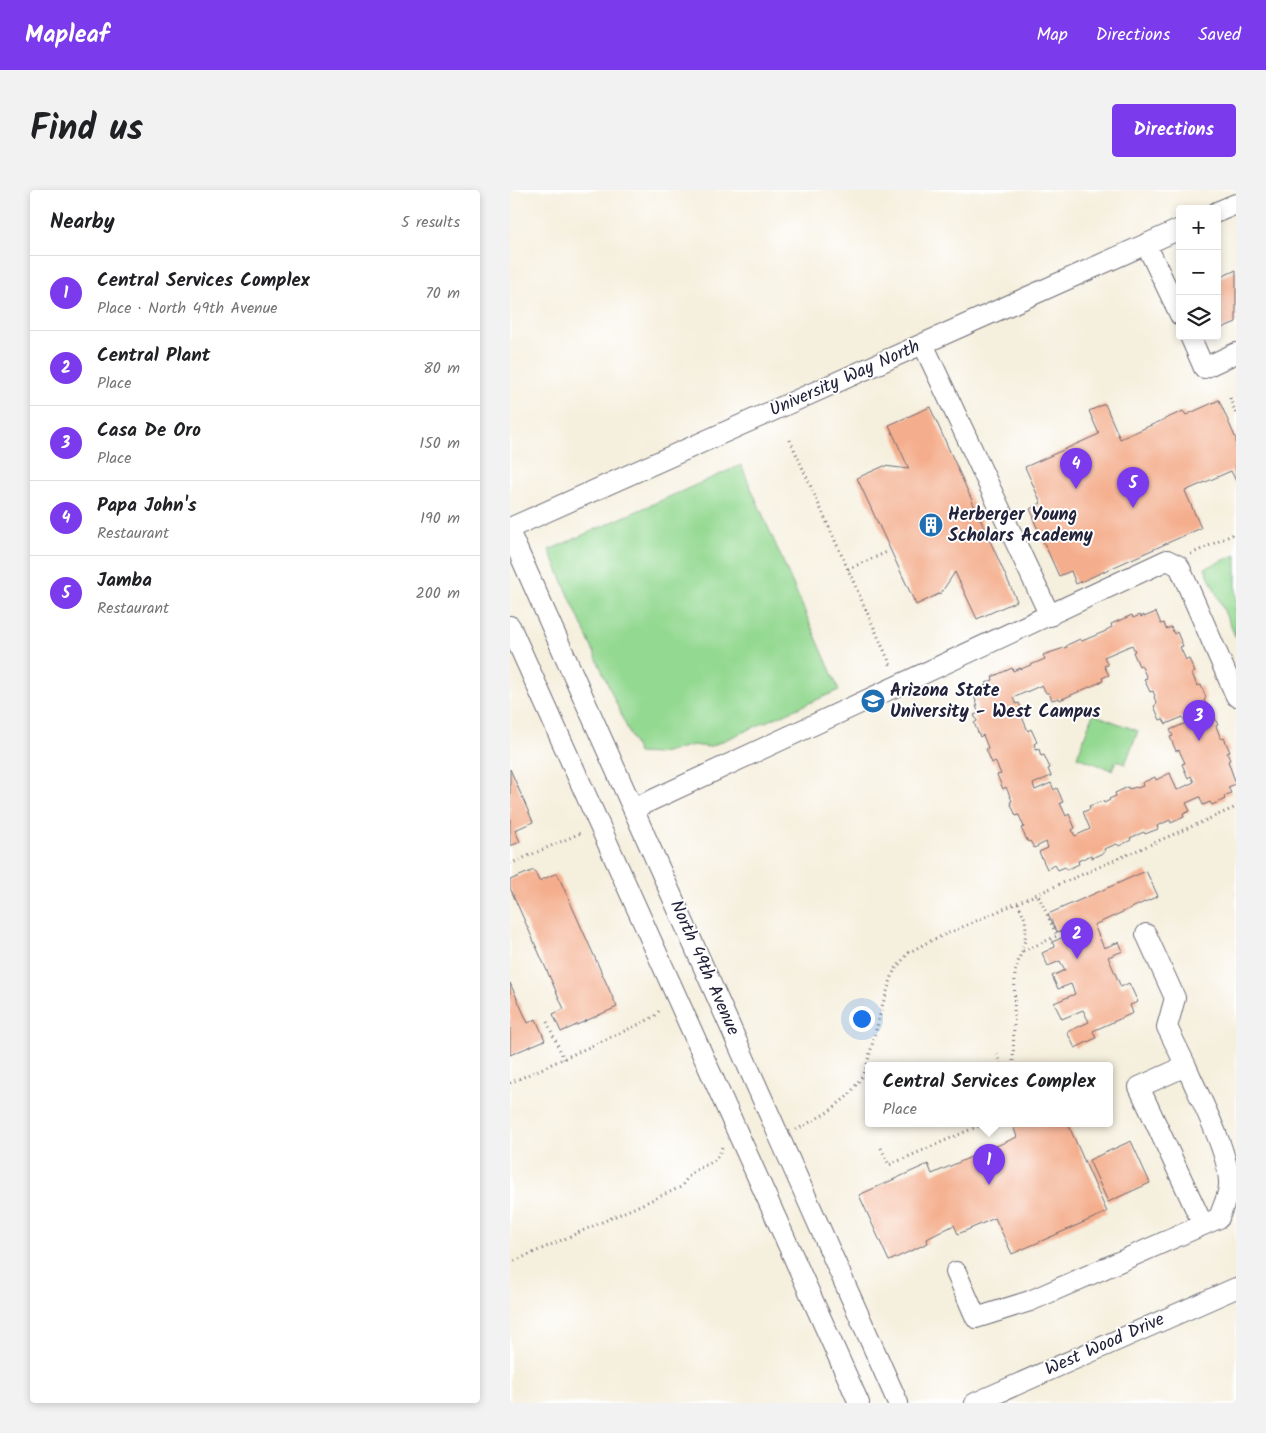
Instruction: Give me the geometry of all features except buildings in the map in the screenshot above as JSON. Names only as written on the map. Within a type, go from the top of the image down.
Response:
[{"type":"street","points":[[1221,210],[1236,204]]},
{"type":"street","name":"University Way North","points":[[510,528],[1176,231]]},
{"type":"street","points":[[1146,244],[1176,308]]},
{"type":"street","points":[[1192,340],[1204,368],[1236,354]]},
{"type":"street","points":[[923,344],[1050,616]]},
{"type":"street","name":"North 49th Avenue","points":[[510,533],[898,1403]]},
{"type":"street","points":[[633,809],[1167,560],[1179,566],[1236,696]]},
{"type":"street","name":"North 49th Avenue","points":[[510,626],[859,1403]]},
{"type":"street","points":[[956,1272],[976,1318],[1030,1301],[1219,1218],[1229,1187],[1228,1169],[1186,1066],[1167,1027],[1175,998],[1146,934]]},
{"type":"street","points":[[1186,1066],[1140,1087],[1203,1225]]},
{"type":"street","name":"West Wood Drive","points":[[975,1403],[1236,1288]]},
{"type":"path","points":[[1230,398],[1236,414]]},
{"type":"path","points":[[790,440],[900,686]]},
{"type":"path","points":[[1172,562],[1236,533]]},
{"type":"path","points":[[848,569],[887,552]]},
{"type":"path","points":[[867,1062],[894,971],[908,953],[928,942],[1236,807]]},
{"type":"path","points":[[510,864],[574,836]]},
{"type":"path","points":[[1022,952],[1057,936],[1038,895]]},
{"type":"path","points":[[1013,1062],[1015,972],[1022,952],[1026,929],[1018,903]]},
{"type":"path","points":[[510,1083],[642,1024],[655,1016],[659,1011]]},
{"type":"path","points":[[547,1022],[564,1059]]},
{"type":"path","points":[[998,1054],[1000,1062]]},
{"type":"path","points":[[793,1132],[828,1112],[850,1095],[865,1068]]},
{"type":"path","points":[[881,1148],[889,1165],[976,1127]]},
{"type":"path","points":[[510,1263],[681,1186],[696,1170],[713,1161],[719,1155],[722,1147]]},
{"type":"green space","points":[[741,465],[839,690],[709,747],[693,745],[657,754],[638,753],[549,550]]},
{"type":"green space","points":[[1236,555],[1236,638],[1205,568]]},
{"type":"green space","points":[[1093,714],[1138,731],[1125,764],[1116,761],[1112,770],[1077,757]]},
{"type":"place","name":"Papa John's","points":[[1076,489]]},
{"type":"place","name":"Jamba","points":[[1133,508]]},
{"type":"place","name":"Herberger Young Scholars Academy","points":[[931,525]]},
{"type":"place","name":"Arizona State University - West Campus","points":[[873,701]]},
{"type":"place","name":"Casa De Oro","points":[[1199,741]]},
{"type":"place","name":"Central Plant","points":[[1077,959]]},
{"type":"place","name":"Central Services Complex","points":[[989,1185]]}]
